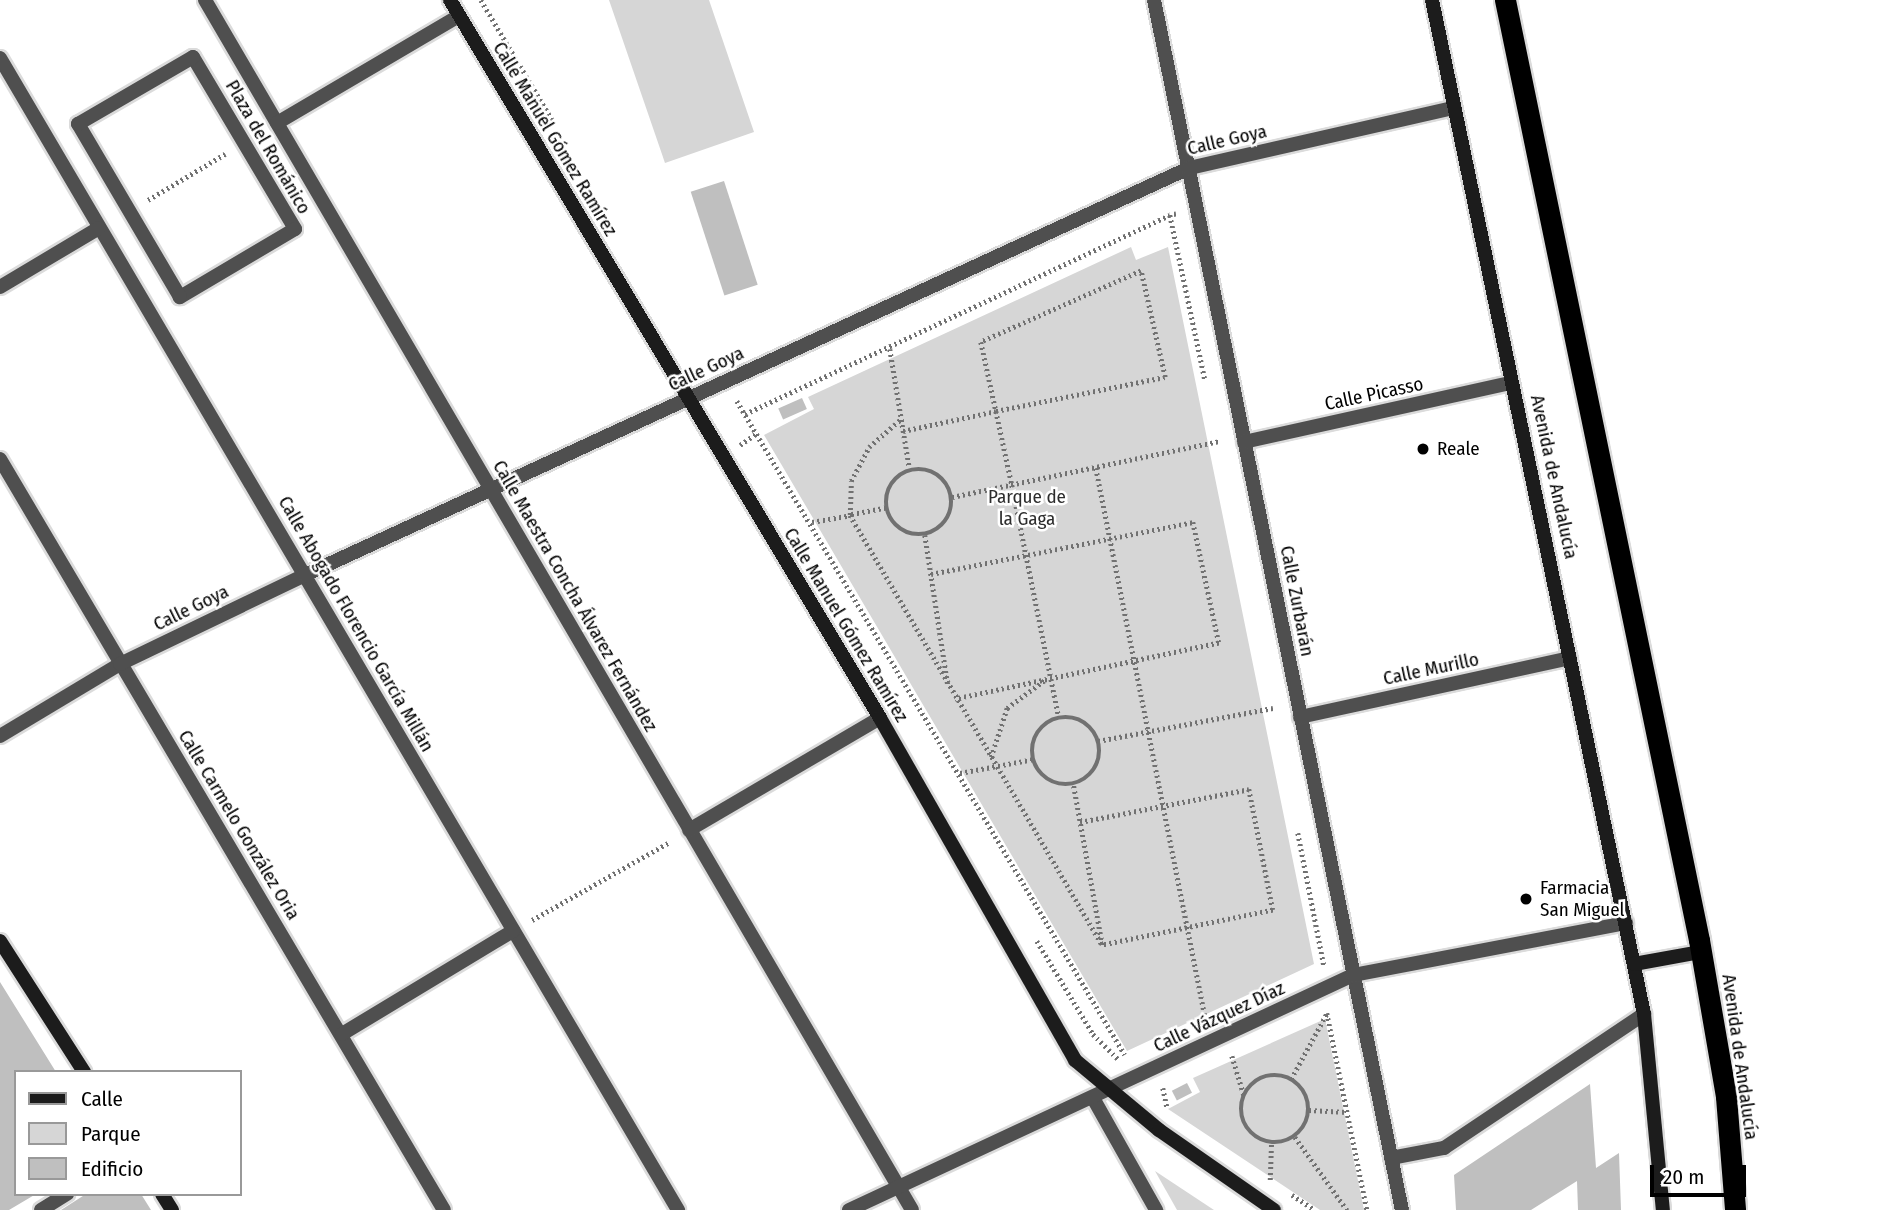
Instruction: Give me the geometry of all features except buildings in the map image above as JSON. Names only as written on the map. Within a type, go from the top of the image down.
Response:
[{"type":"highway","name":"Avenida de Andalucía","points":[[1505,0],[1701,952],[1726,1097],[1735,1210]]},
{"type":"street","name":"Calle Maestra Concha Álvarez Fernández","points":[[205,0],[912,1210]]},
{"type":"street","name":"Calle Manuel Gómez Ramírez","points":[[450,0],[880,718],[1075,1060],[1109,1091],[1274,1210]]},
{"type":"street","name":"Calle Zurbarán","points":[[1154,0],[1402,1210]]},
{"type":"street","name":"Avenida de Andalucía","points":[[1432,0],[1644,1014],[1663,1210]]},
{"type":"street","points":[[277,123],[459,16]]},
{"type":"street","name":"Plaza del Románico","points":[[193,57],[244,143],[295,229],[180,297],[78,124],[193,57]]},
{"type":"street","name":"Calle Abogado Florencio García Millán","points":[[0,58],[678,1210]]},
{"type":"street","name":"Calle Goya","points":[[0,736],[120,664],[305,575],[1189,168],[1454,108]]},
{"type":"street","points":[[0,287],[99,228]]},
{"type":"street","name":"Calle Picasso","points":[[1244,442],[1511,383]]},
{"type":"street","name":"Calle Carmelo González Oria","points":[[0,459],[444,1210]]},
{"type":"street","name":"Calle Murillo","points":[[1300,717],[1570,658]]},
{"type":"street","points":[[689,830],[880,718]]},
{"type":"street","name":"Calle Vázquez Díaz","points":[[849,1210],[1353,975],[1626,923]]},
{"type":"street","points":[[342,1034],[513,931]]},
{"type":"street","points":[[0,941],[83,1070]]},
{"type":"street","name":"Avenida de Andalucía","points":[[1634,964],[1701,952]]},
{"type":"street","points":[[1391,1158],[1444,1148],[1644,1014]]},
{"type":"street","points":[[1093,1098],[1156,1210]]},
{"type":"street","points":[[41,1210],[64,1196]]},
{"type":"path","points":[[129,211],[244,143]]},
{"type":"path","points":[[745,414],[890,349],[1170,215],[1197,209]]},
{"type":"path","points":[[1170,215],[1207,388]]},
{"type":"path","points":[[903,431],[996,411],[1165,377],[1141,271],[981,342],[996,411],[1012,485],[1059,718]]},
{"type":"path","points":[[890,349],[909,471]]},
{"type":"path","points":[[724,381],[812,522],[1112,1041],[1125,1055],[1135,1051]]},
{"type":"path","points":[[901,419],[876,438],[851,481],[850,515],[949,689],[1102,945]]},
{"type":"path","points":[[1216,428],[1221,454]]},
{"type":"path","points":[[953,498],[1219,441]]},
{"type":"path","points":[[1096,468],[1166,805],[1206,1022]]},
{"type":"path","points":[[909,471],[934,472],[953,498],[945,524],[925,535],[900,530],[886,508],[889,488],[909,471]]},
{"type":"path","points":[[812,522],[886,508]]},
{"type":"path","points":[[931,574],[1193,522],[1219,643],[955,699]]},
{"type":"path","points":[[925,535],[949,689]]},
{"type":"path","points":[[990,758],[1007,708],[1051,677]]},
{"type":"path","points":[[1270,695],[1276,722]]},
{"type":"path","points":[[1098,741],[1273,708]]},
{"type":"path","points":[[1059,718],[1083,722],[1098,741],[1098,764],[1073,784],[1048,779],[1034,760],[1037,734],[1059,718]]},
{"type":"path","points":[[960,774],[1034,760]]},
{"type":"path","points":[[1073,784],[1102,945]]},
{"type":"path","points":[[1080,822],[1249,789],[1273,910],[1102,945]]},
{"type":"path","points":[[513,931],[689,830]]},
{"type":"path","points":[[1297,830],[1325,964],[1313,970]]},
{"type":"path","points":[[1291,1079],[1327,1013],[1367,1210]]},
{"type":"path","points":[[1194,1027],[1218,1016]]},
{"type":"path","points":[[1231,1052],[1244,1096],[1245,1124],[1271,1143]]},
{"type":"path","points":[[1244,1096],[1262,1077],[1291,1079],[1303,1090],[1309,1110],[1295,1136],[1271,1143]]},
{"type":"path","points":[[1309,1110],[1347,1112]]},
{"type":"path","points":[[1295,1136],[1347,1210]]},
{"type":"path","points":[[1270,1181],[1271,1143]]},
{"type":"green space","points":[[609,0],[709,0],[754,132],[665,163]]},
{"type":"green space","name":"Parque de la Gaga","points":[[1131,247],[1136,260],[1168,247],[1314,964],[1127,1051],[764,435],[814,409],[808,397]]},
{"type":"green space","points":[[1325,1019],[1364,1210],[1320,1210],[1168,1109],[1200,1092],[1193,1078]]},
{"type":"green space","points":[[1155,1171],[1214,1210],[1177,1210]]},
{"type":"place","name":"Reale","points":[[1423,449]]},
{"type":"place","name":"Farmacia San Miguel","points":[[1526,899]]}]
